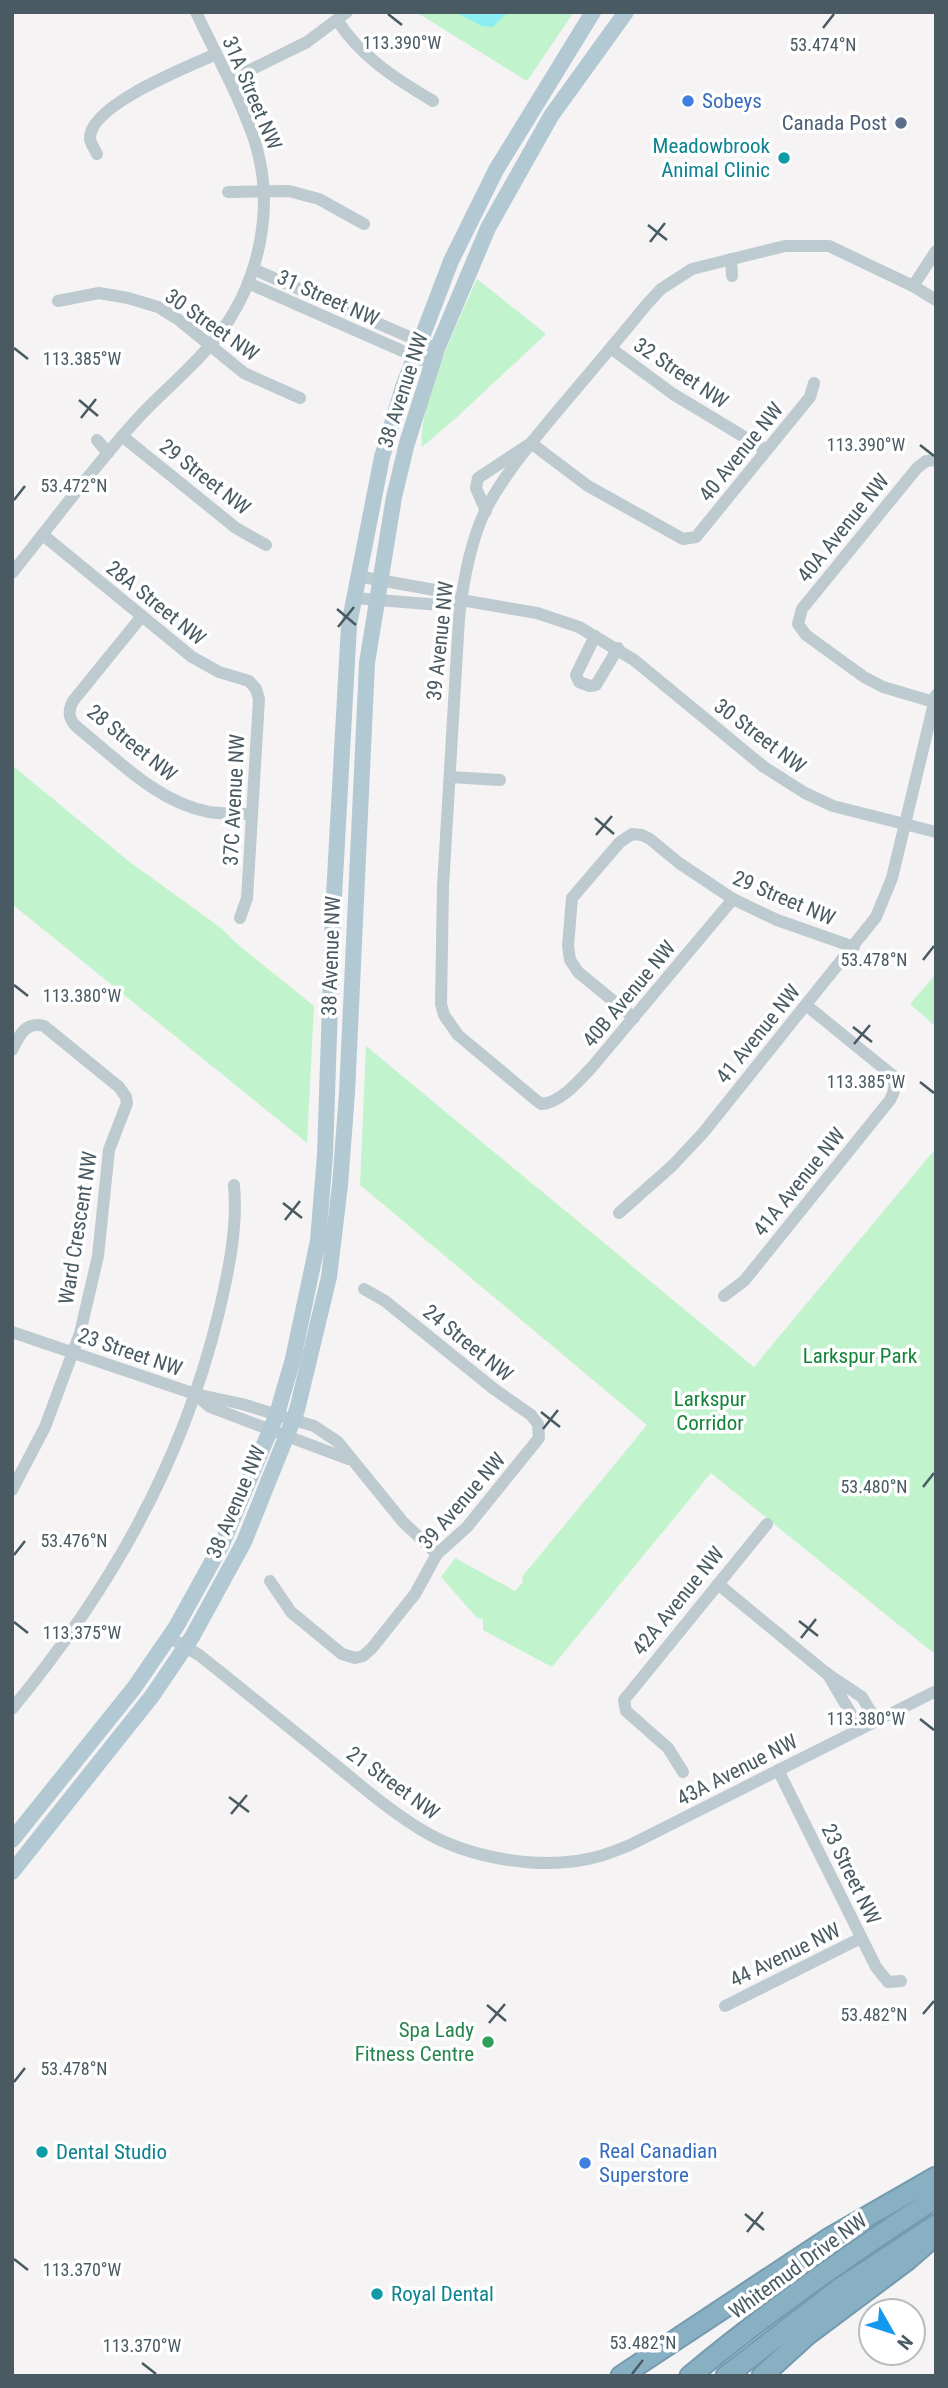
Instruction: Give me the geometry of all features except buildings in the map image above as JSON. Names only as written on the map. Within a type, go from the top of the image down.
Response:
[{"type":"highway","points":[[621,2376],[828,2239],[936,2177]]},
{"type":"highway","name":"Whitemud Drive NW","points":[[690,2376],[743,2332],[834,2265],[936,2198]]},
{"type":"highway","name":"Whitemud Drive NW","points":[[726,2376],[839,2288],[936,2225]]},
{"type":"highway","points":[[762,2376],[807,2335],[906,2261],[936,2235]]},
{"type":"main road","name":"38 Avenue NW","points":[[12,1840],[134,1688],[169,1637],[222,1544],[272,1430],[293,1359],[321,1215],[349,625],[382,457],[417,349],[451,261],[496,170],[593,12]]},
{"type":"main road","name":"38 Avenue NW","points":[[12,1872],[152,1696],[186,1647],[232,1569],[294,1419],[329,1277],[340,1185],[347,1093],[367,663],[394,497],[407,443],[434,356],[488,228],[551,116],[626,12]]},
{"type":"street","name":"31A Street NW","points":[[12,573],[122,436],[210,346],[233,315],[253,269],[263,221],[261,166],[230,80],[195,12]]},
{"type":"street","points":[[230,80],[307,42],[342,16],[355,44],[373,62],[433,101]]},
{"type":"street","points":[[97,154],[90,138],[92,128],[115,104],[216,54]]},
{"type":"street","points":[[228,192],[289,191],[319,199],[364,224]]},
{"type":"street","name":"39 Avenue NW","points":[[545,1104],[537,1101],[466,1044],[444,1015],[440,991],[455,665],[461,600],[472,551],[486,511],[502,483],[531,443],[661,289],[692,269],[785,246],[829,246],[913,286],[936,300]]},
{"type":"street","points":[[913,286],[936,251]]},
{"type":"street","points":[[731,259],[732,276]]},
{"type":"street","name":"31 Street NW","points":[[253,269],[417,349]]},
{"type":"street","name":"31 Street NW","points":[[248,283],[434,356]]},
{"type":"street","name":"30 Street NW","points":[[58,301],[99,293],[140,301],[171,314],[250,377],[300,398]]},
{"type":"street","name":"32 Street NW","points":[[612,349],[673,394],[766,450]]},
{"type":"street","name":"40 Avenue NW","points":[[531,443],[588,486],[683,539],[691,539],[701,532],[810,397],[814,383]]},
{"type":"street","name":"29 Street NW","points":[[122,436],[236,527],[266,545]]},
{"type":"street","points":[[97,440],[108,453]]},
{"type":"street","name":"39 Avenue NW","points":[[486,511],[476,488],[478,478],[531,443]]},
{"type":"street","name":"40A Avenue NW","points":[[931,461],[917,468],[802,609],[798,624],[806,635],[864,677],[883,687],[935,699]]},
{"type":"street","name":"28A Street NW","points":[[43,535],[200,663],[254,685]]},
{"type":"street","name":"30 Street NW","points":[[357,576],[440,590],[461,600],[551,617],[595,636],[618,648],[785,782],[833,806],[936,832]]},
{"type":"street","name":"30 Street NW","points":[[354,598],[440,605],[461,600]]},
{"type":"street","name":"28 Street NW","points":[[142,617],[73,701],[69,715],[78,728],[169,798],[210,812],[252,814]]},
{"type":"street","points":[[595,636],[576,675],[579,682],[596,685],[618,648]]},
{"type":"street","name":"37C Avenue NW","points":[[240,918],[247,898],[259,699],[254,685]]},
{"type":"street","name":"41 Avenue NW","points":[[619,1213],[672,1166],[696,1140],[876,916],[888,891],[935,699]]},
{"type":"street","points":[[450,777],[500,780]]},
{"type":"street","name":"29 Street NW","points":[[634,1018],[573,966],[568,946],[572,898],[620,842],[632,834],[650,839],[679,863],[733,899],[777,920],[853,947]]},
{"type":"street","name":"40B Avenue NW","points":[[545,1104],[582,1077],[733,899]]},
{"type":"street","name":"41A Avenue NW","points":[[724,1296],[744,1281],[892,1097],[895,1084],[889,1073],[806,1005]]},
{"type":"street","name":"Ward Crescent NW","points":[[12,1050],[25,1028],[40,1024],[119,1087],[127,1097],[127,1108],[108,1150],[98,1256],[74,1353]]},
{"type":"street","points":[[12,1709],[66,1641],[114,1569],[156,1491],[195,1394],[212,1339],[226,1279],[236,1209],[234,1185]]},
{"type":"street","name":"24 Street NW","points":[[365,1289],[385,1301],[494,1389],[531,1415],[538,1424],[540,1433]]},
{"type":"street","name":"23 Street NW","points":[[12,1332],[195,1394],[314,1426],[332,1438],[403,1522],[437,1554]]},
{"type":"street","points":[[12,1490],[45,1427],[74,1353]]},
{"type":"street","name":"23 Street NW","points":[[195,1394],[210,1407],[349,1459]]},
{"type":"street","name":"39 Avenue NW","points":[[270,1581],[298,1619],[347,1657],[359,1657],[367,1653],[423,1582],[437,1554],[467,1527],[533,1446],[540,1433]]},
{"type":"street","name":"42A Avenue NW","points":[[683,1772],[668,1748],[630,1715],[624,1705],[630,1691],[766,1524]]},
{"type":"street","points":[[718,1584],[827,1673],[862,1697],[876,1721]]},
{"type":"street","name":"21 Street NW","points":[[169,1637],[199,1655],[392,1810],[449,1844],[487,1856],[551,1863],[599,1856],[630,1845]]},
{"type":"street","points":[[827,1673],[860,1729]]},
{"type":"street","name":"43A Avenue NW","points":[[630,1845],[936,1690]]},
{"type":"street","name":"23 Street NW","points":[[778,1770],[885,1979],[901,1981]]},
{"type":"street","name":"44 Avenue NW","points":[[725,2006],[862,1938]]},
{"type":"green space","points":[[416,12],[574,12],[527,81]]},
{"type":"green space","points":[[477,279],[546,334],[422,447],[422,429],[433,386]]},
{"type":"green space","points":[[12,765],[127,860],[221,928],[314,1006],[307,1143],[12,904]]},
{"type":"green space","points":[[936,974],[936,1027],[910,1004]]},
{"type":"green space","name":"Larkspur Corridor","points":[[366,1046],[754,1367],[936,1148],[936,1655],[711,1473],[552,1667],[483,1630],[483,1619],[477,1618],[441,1577],[455,1558],[515,1591],[523,1582],[522,1577],[647,1425],[360,1185]]},
{"type":"water","points":[[455,12],[508,12],[493,27],[482,26]]},
{"type":"place","name":"Sobeys","points":[[688,101]]},
{"type":"place","name":"Canada Post","points":[[901,123]]},
{"type":"place","name":"Meadowbrook Animal Clinic","points":[[784,158]]},
{"type":"place","name":"Spa Lady Fitness Centre","points":[[488,2042]]},
{"type":"place","name":"Dental Studio","points":[[42,2152]]},
{"type":"place","name":"Real Canadian Superstore","points":[[585,2163]]},
{"type":"place","name":"Royal Dental","points":[[377,2294]]},
{"type":"park label","name":"Larkspur Park","points":[[860,1356]]}]
